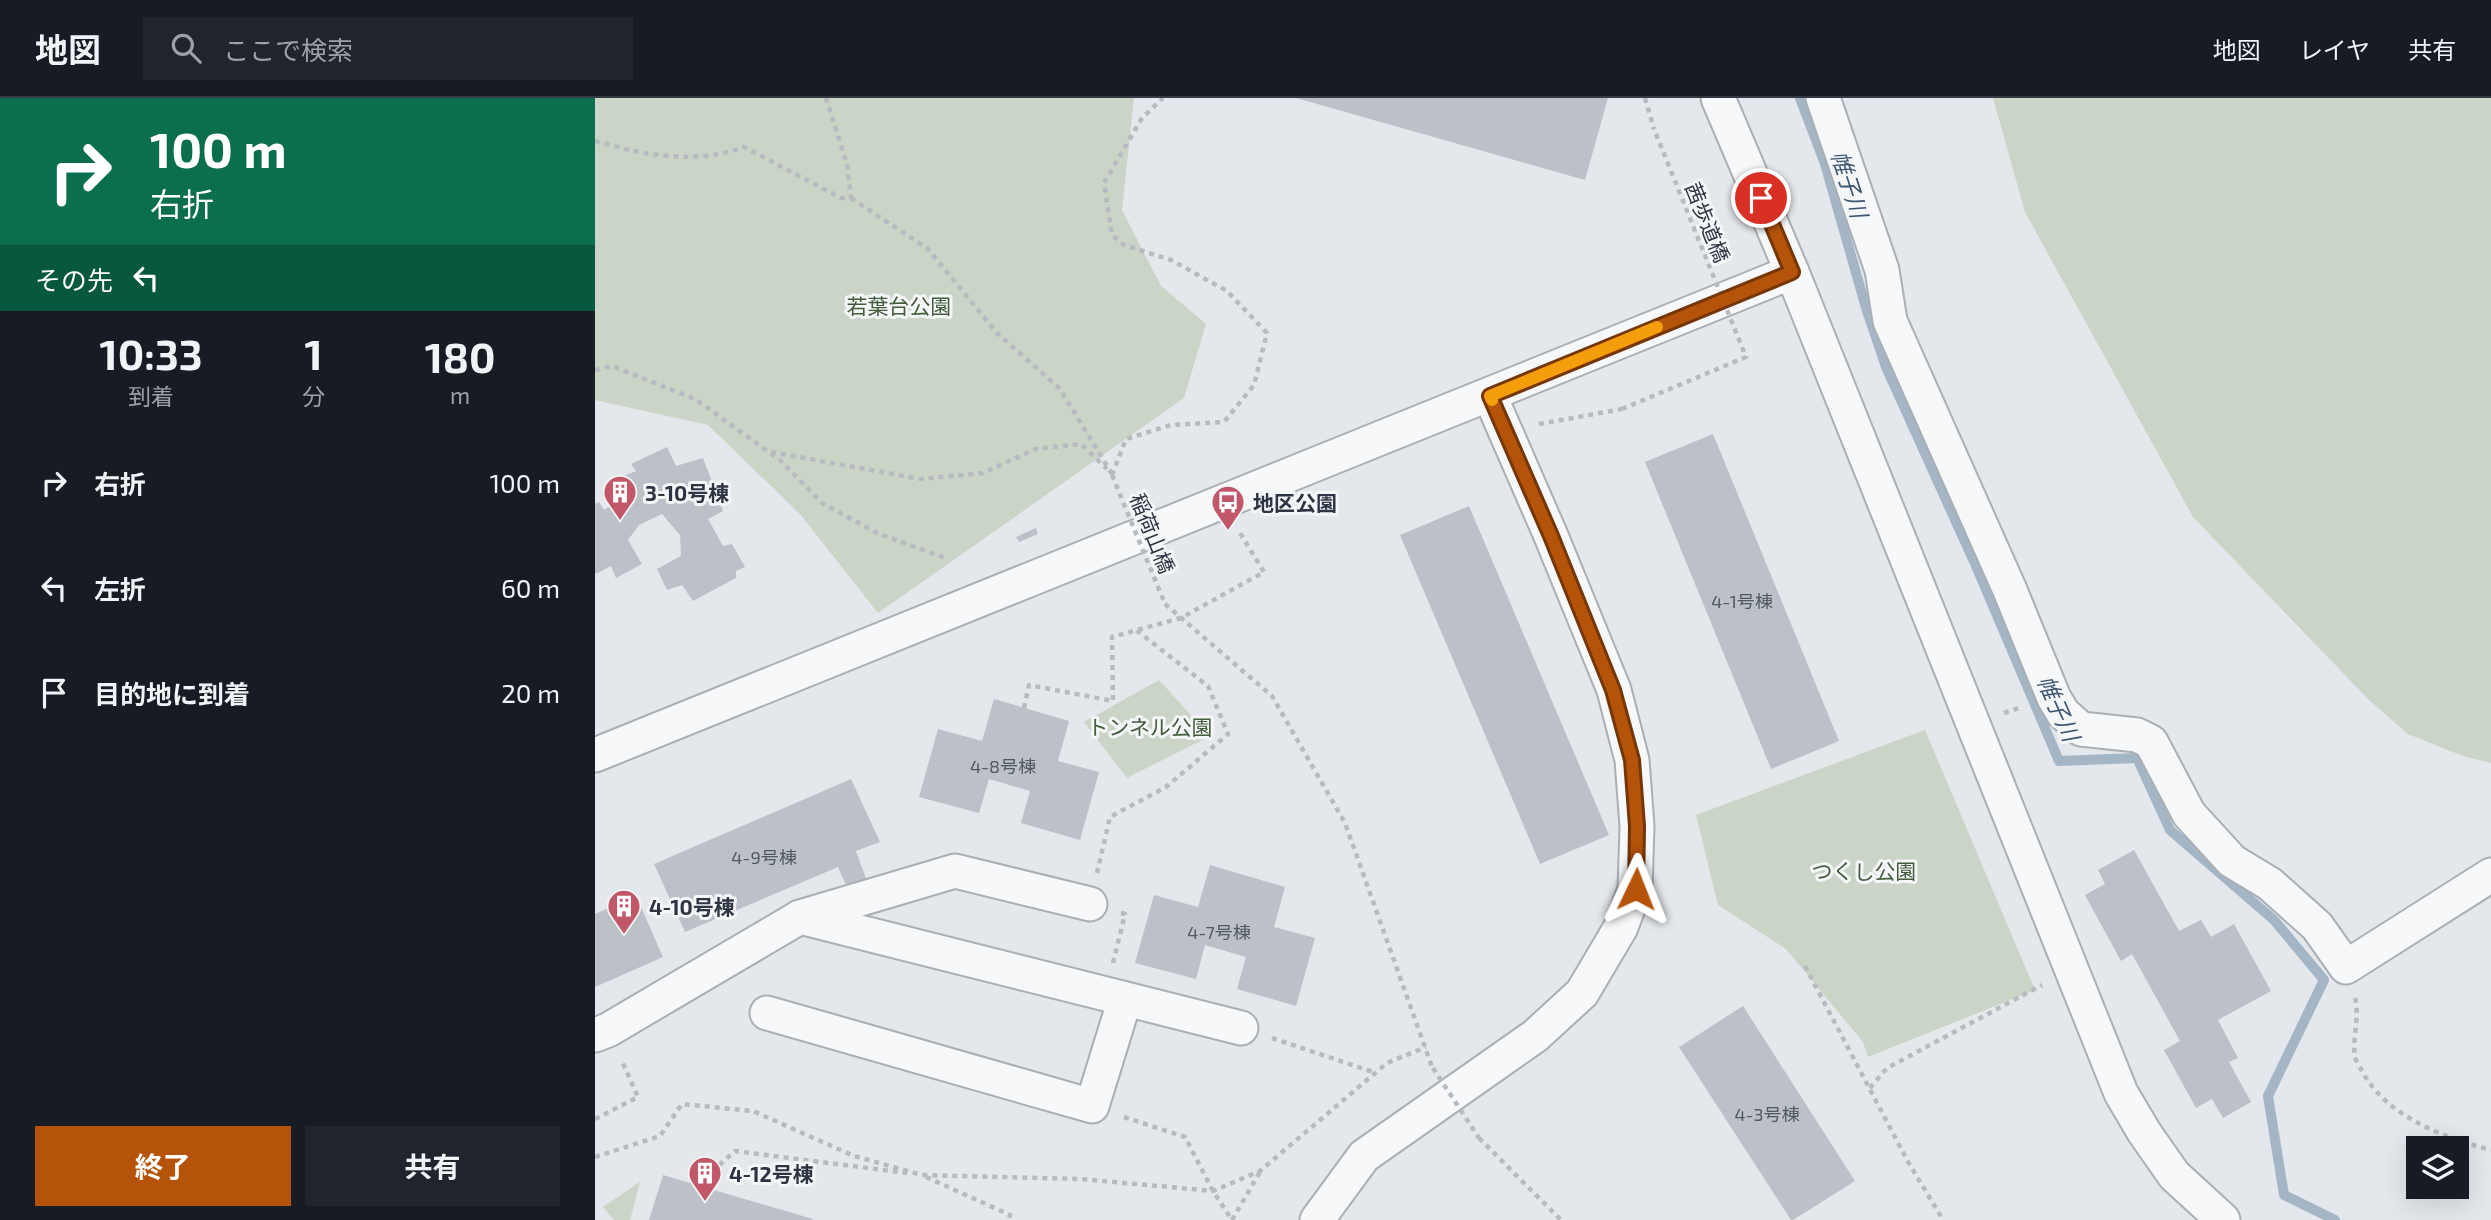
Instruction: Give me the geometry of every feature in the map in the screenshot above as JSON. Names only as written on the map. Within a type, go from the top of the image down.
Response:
[{"type":"street","points":[[1718,98],[1792,272],[2121,1093],[2174,1175],[2223,1220]]},
{"type":"street","points":[[1823,98],[1882,270],[1890,320],[2009,588],[2054,698],[2063,713],[2081,729],[2137,735],[2151,741],[2189,814],[2232,861],[2270,884],[2317,926],[2346,967],[2491,875]]},
{"type":"street","points":[[595,755],[1792,272]]},
{"type":"street","points":[[1317,1220],[1364,1156],[1535,1036],[1583,993],[1621,927],[1636,889],[1637,826],[1632,760],[1613,690],[1551,536],[1490,396]]},
{"type":"street","points":[[601,1033],[800,918],[955,871],[1090,904]]},
{"type":"street","points":[[800,918],[1241,1028]]},
{"type":"street","points":[[767,1013],[1092,1106],[1115,996]]},
{"type":"path","points":[[825,98],[847,164],[851,198]]},
{"type":"path","points":[[1112,475],[1126,439],[1171,425],[1224,422],[1254,385],[1267,333],[1227,291],[1171,260],[1124,245],[1112,234],[1104,183],[1142,118],[1163,98]]},
{"type":"path","name":"茜歩道橋","points":[[1534,425],[1622,409],[1746,357],[1654,129],[1645,98]]},
{"type":"path","points":[[595,141],[669,157],[723,155],[744,148],[841,198],[851,198],[928,249],[997,333],[1060,389],[1112,475]]},
{"type":"path","points":[[595,370],[612,366],[695,399],[780,460],[823,502],[877,533],[945,558]]},
{"type":"path","points":[[768,452],[921,479],[983,473],[1035,449],[1081,444],[1112,475]]},
{"type":"path","name":"稲荷山橋","points":[[1112,475],[1165,604],[1181,618]]},
{"type":"path","points":[[1024,708],[1029,685],[1113,701],[1112,637],[1181,618],[1264,572],[1240,533]]},
{"type":"path","points":[[1181,618],[1272,696],[1345,823],[1433,1068],[1479,1138],[1560,1220]]},
{"type":"path","points":[[1115,996],[1125,914],[1090,904],[1110,817],[1166,787],[1228,734],[1208,686],[1136,630]]},
{"type":"path","points":[[1996,716],[2025,706]]},
{"type":"path","points":[[1805,966],[1907,1160],[1943,1220]]},
{"type":"path","points":[[2346,967],[2358,1012],[2355,1058],[2372,1089],[2412,1119],[2458,1142],[2491,1150]]},
{"type":"path","points":[[1870,1088],[1887,1068],[2050,981]]},
{"type":"path","points":[[1241,1028],[1375,1073]]},
{"type":"path","points":[[595,1119],[638,1097],[601,1033]]},
{"type":"path","points":[[697,1185],[735,1152],[922,1175],[1081,1179],[1213,1191],[1260,1171],[1387,1063],[1426,1046]]},
{"type":"path","points":[[595,1157],[660,1136],[683,1104],[753,1111],[855,1156],[922,1175],[1010,1215],[1009,1220]]},
{"type":"path","points":[[1092,1106],[1185,1137],[1213,1191],[1232,1220],[1260,1171]]},
{"type":"green space","name":"若葉台公園","points":[[595,98],[1134,98],[1122,210],[1161,286],[1206,324],[1184,398],[878,613],[800,514],[708,425],[595,400]]},
{"type":"green space","points":[[1993,98],[2491,98],[2491,763],[2463,756],[2408,734],[2369,700],[2193,517],[2025,212]]},
{"type":"green space","name":"トンネル公園","points":[[1159,680],[1210,736],[1127,778],[1084,722]]},
{"type":"green space","name":"つくし公園","points":[[1925,730],[2035,990],[1868,1057],[1863,1042],[1786,949],[1718,905],[1696,815]]},
{"type":"green space","points":[[640,1182],[630,1220],[614,1220],[603,1207]]},
{"type":"building","points":[[1296,98],[1608,98],[1585,180]]},
{"type":"building","points":[[1713,434],[1839,741],[1771,769],[1645,462]]},
{"type":"building","name":"3-10号棟","points":[[667,447],[676,466],[703,458],[723,511],[708,519],[723,546],[732,544],[745,567],[736,571],[736,578],[693,601],[682,585],[667,590],[657,569],[681,556],[680,535],[662,514],[639,525],[628,540],[642,564],[616,578],[611,566],[596,574],[595,572],[595,504],[599,502],[604,510],[629,494],[621,477],[636,471],[631,464]]},
{"type":"building","points":[[1469,506],[1609,835],[1540,864],[1400,535]]},
{"type":"building","points":[[1036,528],[1038,534],[1019,542],[1016,537]]},
{"type":"building","points":[[994,699],[1069,721],[1058,761],[1099,772],[1080,840],[1021,823],[1030,791],[989,779],[979,813],[919,797],[938,729],[982,741]]},
{"type":"building","points":[[851,779],[880,842],[856,851],[868,884],[849,892],[838,867],[685,932],[654,864]]},
{"type":"building","points":[[2134,850],[2179,931],[2201,920],[2211,937],[2234,924],[2271,991],[2218,1020],[2238,1058],[2229,1062],[2251,1102],[2223,1118],[2212,1099],[2196,1108],[2164,1050],[2180,1041],[2132,954],[2121,961],[2085,895],[2105,884],[2098,870]]},
{"type":"building","points":[[1210,865],[1285,887],[1274,927],[1315,938],[1296,1006],[1237,989],[1246,957],[1205,945],[1196,979],[1135,963],[1154,895],[1198,907]]},
{"type":"building","name":"4-10号棟","points":[[636,896],[663,957],[595,987],[595,914]]},
{"type":"building","points":[[1743,1006],[1855,1181],[1793,1220],[1679,1047]]},
{"type":"building","name":"4-12号棟","points":[[663,1175],[813,1219],[813,1220],[649,1220]]},
{"type":"waterway","name":"帷子川","points":[[1800,98],[1825,164],[1866,308],[1886,367],[1976,566],[2059,761],[2137,758],[2170,830],[2274,920],[2324,980],[2268,1096],[2284,1195],[2335,1220]]},
{"type":"slow traffic","points":[[1492,400],[1490,396],[1657,327]]},
{"type":"place","name":"3-10号棟","points":[[620,522]]},
{"type":"place","name":"地区公園","points":[[1228,532]]},
{"type":"place","name":"4-10号棟","points":[[624,936]]},
{"type":"place","name":"4-12号棟","points":[[705,1203]]},
{"type":"route","points":[[1636,889],[1637,826],[1632,760],[1613,690],[1551,536],[1490,396],[1792,272],[1761,198]]}]
